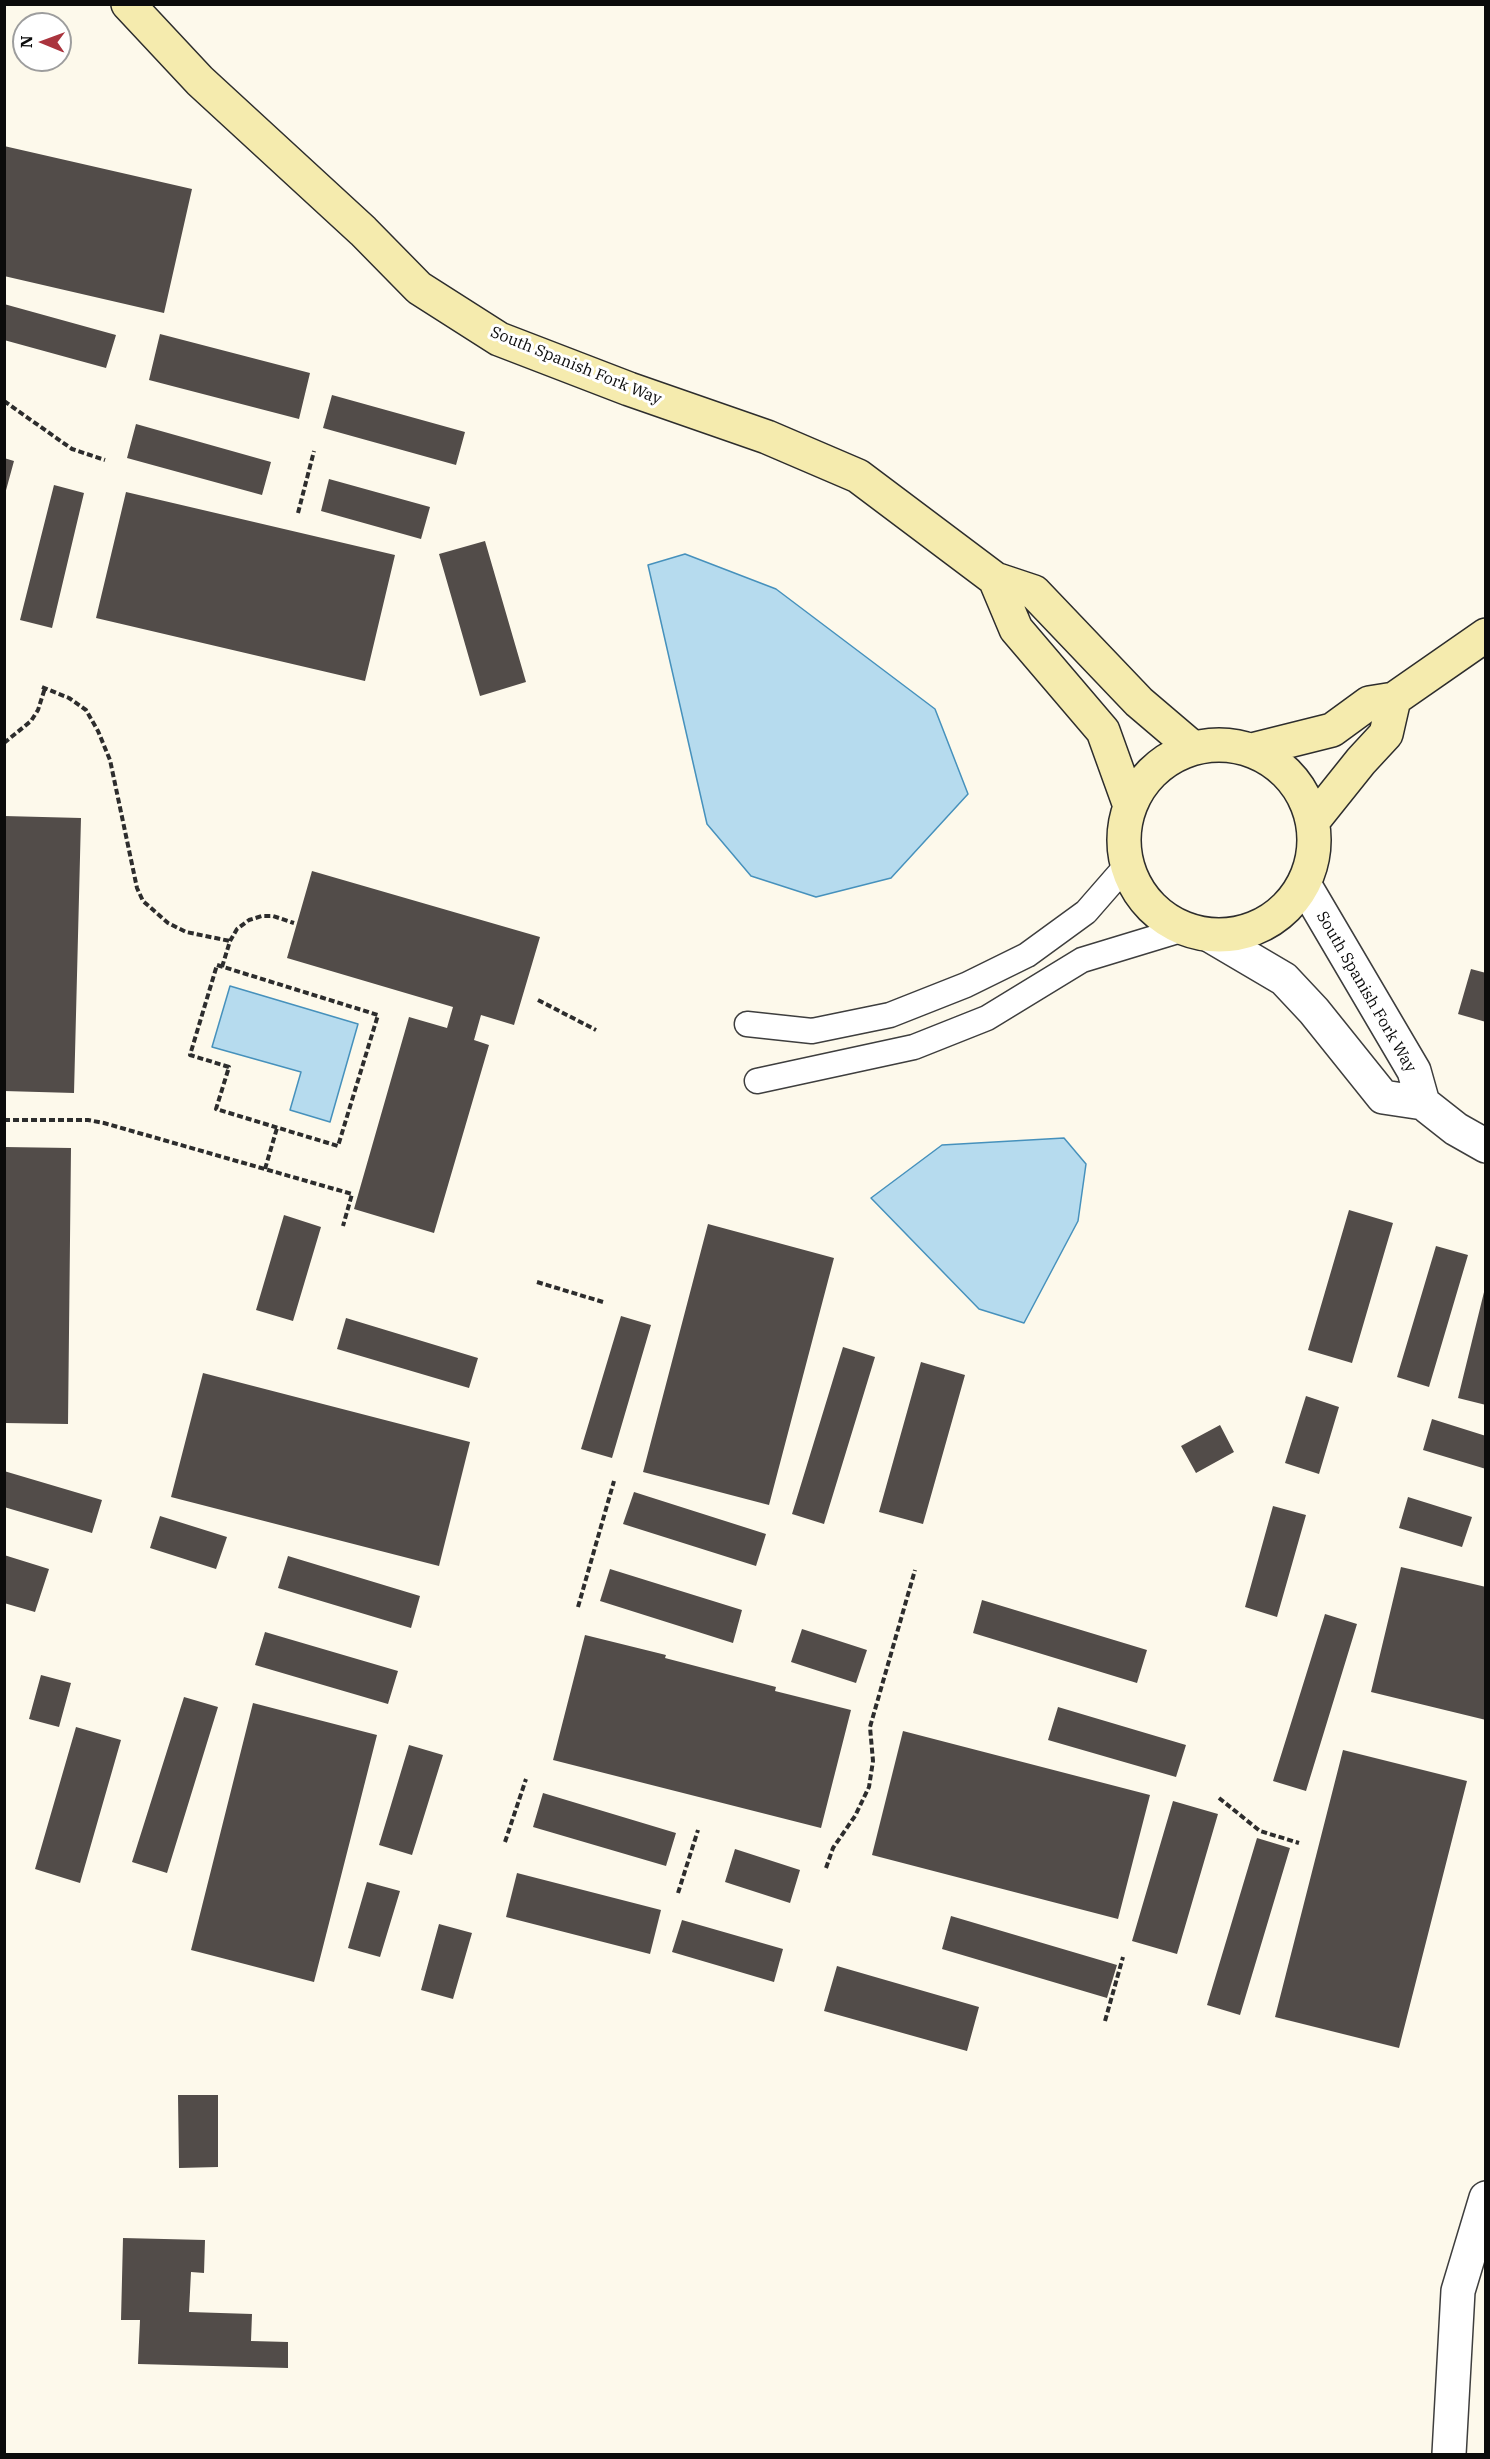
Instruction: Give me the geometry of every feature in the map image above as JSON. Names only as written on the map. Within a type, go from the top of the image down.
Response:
[{"type":"street","name":"South Spanish Fork Way","points":[[128,4],[200,81],[363,231],[419,288],[499,339],[629,389],[767,437],[858,476],[995,579],[1034,592],[1139,702],[1193,748]]},
{"type":"street","points":[[995,579],[1016,629],[1103,731],[1130,806]]},
{"type":"street","points":[[1252,750],[1332,730],[1369,703],[1394,699],[1485,635]]},
{"type":"street","points":[[1313,821],[1360,761],[1386,734],[1394,699]]},
{"type":"street","points":[[1223,744],[1252,750],[1280,766],[1301,790],[1313,821],[1314,853],[1304,884],[1288,907],[1266,924],[1239,933],[1198,932],[1158,914],[1139,891],[1127,864],[1124,835],[1130,806],[1144,780],[1166,760],[1193,748],[1223,744]]},
{"type":"street","name":"South Spanish Fork Way","points":[[1198,932],[1284,979],[1314,1011],[1383,1097],[1423,1103],[1414,1071],[1304,884]]},
{"type":"street","points":[[1423,1103],[1456,1130],[1485,1146]]},
{"type":"street","points":[[1449,2454],[1458,2291],[1485,2198]]},
{"type":"lane","points":[[747,1023],[812,1031],[890,1015],[966,986],[1027,955],[1086,912],[1127,864]]},
{"type":"lane","points":[[757,1081],[914,1047],[987,1018],[1082,960],[1198,932]]},
{"type":"path","points":[[4,400],[72,449],[105,460]]},
{"type":"path","points":[[298,513],[314,451]]},
{"type":"path","points":[[4,743],[31,721],[38,710],[44,688],[69,698],[86,710],[98,730],[110,760],[137,888],[143,901],[168,923],[186,932],[230,941]]},
{"type":"path","points":[[222,967],[230,941],[237,929],[249,920],[262,916],[273,916],[294,923]]},
{"type":"path","points":[[217,965],[222,967],[378,1015],[338,1146],[216,1109],[229,1067],[190,1055],[217,965]]},
{"type":"path","points":[[538,1000],[596,1030]]},
{"type":"path","points":[[4,1120],[88,1120],[104,1123],[352,1194],[343,1226]]},
{"type":"path","points":[[265,1169],[277,1128]]},
{"type":"path","points":[[537,1282],[603,1302]]},
{"type":"path","points":[[578,1608],[614,1481]]},
{"type":"path","points":[[826,1868],[833,1848],[855,1816],[869,1787],[873,1761],[870,1727],[915,1570]]},
{"type":"path","points":[[505,1842],[525,1779]]},
{"type":"path","points":[[1219,1798],[1260,1831],[1299,1844]]},
{"type":"path","points":[[678,1893],[698,1830]]},
{"type":"path","points":[[1105,2020],[1123,1958]]},
{"type":"water","points":[[685,554],[776,589],[935,709],[968,794],[891,878],[816,897],[751,876],[707,824],[648,565]]},
{"type":"water","points":[[230,986],[358,1024],[330,1122],[290,1110],[301,1072],[212,1047]]},
{"type":"water","points":[[1064,1138],[1086,1164],[1078,1221],[1024,1323],[979,1309],[871,1198],[942,1145]]},
{"type":"building","points":[[4,146],[192,189],[164,313],[4,276]]},
{"type":"building","points":[[4,304],[116,335],[106,368],[4,340]]},
{"type":"building","points":[[160,334],[310,373],[299,419],[149,380]]},
{"type":"building","points":[[332,395],[465,432],[456,465],[323,428]]},
{"type":"building","points":[[136,424],[271,462],[262,495],[127,458]]},
{"type":"building","points":[[4,458],[14,461],[5,494],[4,494]]},
{"type":"building","points":[[329,479],[430,507],[421,539],[321,511]]},
{"type":"building","points":[[54,485],[84,493],[52,628],[20,620]]},
{"type":"building","points":[[126,492],[395,555],[365,681],[96,618]]},
{"type":"building","points":[[485,541],[526,682],[480,696],[439,554]]},
{"type":"building","points":[[4,816],[81,818],[74,1093],[4,1091]]},
{"type":"building","points":[[312,871],[540,937],[514,1025],[481,1015],[474,1040],[489,1045],[434,1233],[354,1209],[409,1017],[447,1028],[453,1007],[287,958]]},
{"type":"building","points":[[1471,969],[1486,973],[1486,1022],[1458,1014]]},
{"type":"building","points":[[4,1147],[71,1148],[68,1424],[4,1423]]},
{"type":"building","points":[[1349,1210],[1393,1223],[1352,1363],[1308,1350]]},
{"type":"building","points":[[284,1215],[321,1227],[293,1321],[256,1310]]},
{"type":"building","points":[[708,1224],[834,1258],[769,1505],[643,1472]]},
{"type":"building","points":[[1436,1246],[1468,1255],[1429,1387],[1397,1377]]},
{"type":"building","points":[[1486,1288],[1486,1405],[1458,1398]]},
{"type":"building","points":[[621,1316],[651,1325],[612,1458],[581,1449]]},
{"type":"building","points":[[346,1318],[478,1358],[469,1388],[337,1349]]},
{"type":"building","points":[[843,1347],[875,1357],[824,1524],[792,1514]]},
{"type":"building","points":[[921,1362],[965,1375],[923,1524],[879,1512]]},
{"type":"building","points":[[203,1373],[470,1442],[439,1566],[171,1497]]},
{"type":"building","points":[[1306,1396],[1339,1407],[1319,1474],[1285,1463]]},
{"type":"building","points":[[1432,1419],[1486,1436],[1486,1469],[1423,1450]]},
{"type":"building","points":[[1220,1425],[1234,1452],[1196,1473],[1181,1446]]},
{"type":"building","points":[[4,1471],[102,1500],[92,1533],[4,1507]]},
{"type":"building","points":[[634,1492],[766,1534],[756,1566],[623,1524]]},
{"type":"building","points":[[1408,1497],[1472,1517],[1462,1547],[1399,1528]]},
{"type":"building","points":[[1273,1506],[1306,1515],[1277,1617],[1245,1607]]},
{"type":"building","points":[[160,1516],[227,1537],[216,1569],[150,1548]]},
{"type":"building","points":[[4,1555],[49,1569],[35,1612],[4,1603]]},
{"type":"building","points":[[288,1556],[420,1596],[411,1628],[278,1588]]},
{"type":"building","points":[[1401,1567],[1486,1587],[1486,1720],[1371,1692]]},
{"type":"building","points":[[610,1569],[742,1610],[733,1643],[600,1601]]},
{"type":"building","points":[[982,1600],[1147,1650],[1137,1683],[973,1633]]},
{"type":"building","points":[[1325,1614],[1357,1624],[1306,1791],[1273,1781]]},
{"type":"building","points":[[802,1629],[867,1650],[856,1683],[791,1662]]},
{"type":"building","points":[[265,1632],[398,1671],[388,1704],[255,1665]]},
{"type":"building","points":[[585,1635],[666,1655],[665,1658],[776,1687],[775,1691],[851,1710],[821,1828],[553,1760]]},
{"type":"building","points":[[41,1675],[71,1683],[59,1727],[29,1719]]},
{"type":"building","points":[[184,1697],[218,1707],[167,1873],[132,1862]]},
{"type":"building","points":[[253,1703],[377,1735],[314,1982],[191,1950]]},
{"type":"building","points":[[1058,1707],[1186,1745],[1176,1777],[1048,1740]]},
{"type":"building","points":[[76,1727],[121,1740],[80,1883],[35,1869]]},
{"type":"building","points":[[903,1731],[1150,1795],[1118,1919],[872,1855]]},
{"type":"building","points":[[409,1745],[443,1755],[412,1855],[379,1845]]},
{"type":"building","points":[[1343,1750],[1467,1781],[1399,2048],[1275,2017]]},
{"type":"building","points":[[543,1793],[676,1833],[666,1866],[533,1827]]},
{"type":"building","points":[[1173,1801],[1218,1814],[1177,1954],[1132,1941]]},
{"type":"building","points":[[1257,1838],[1290,1848],[1240,2015],[1207,2005]]},
{"type":"building","points":[[735,1849],[800,1870],[790,1903],[725,1882]]},
{"type":"building","points":[[517,1873],[661,1910],[650,1954],[506,1917]]},
{"type":"building","points":[[367,1882],[400,1891],[380,1957],[348,1948]]},
{"type":"building","points":[[951,1916],[1117,1965],[1107,1998],[942,1949]]},
{"type":"building","points":[[682,1920],[783,1949],[774,1982],[672,1952]]},
{"type":"building","points":[[439,1924],[472,1933],[453,1999],[421,1990]]},
{"type":"building","points":[[837,1966],[979,2007],[967,2051],[824,2011]]},
{"type":"building","points":[[178,2095],[218,2095],[218,2167],[179,2168]]},
{"type":"building","points":[[123,2238],[205,2240],[204,2273],[191,2272],[189,2312],[252,2314],[251,2341],[288,2342],[288,2368],[138,2364],[140,2320],[121,2320]]}]
